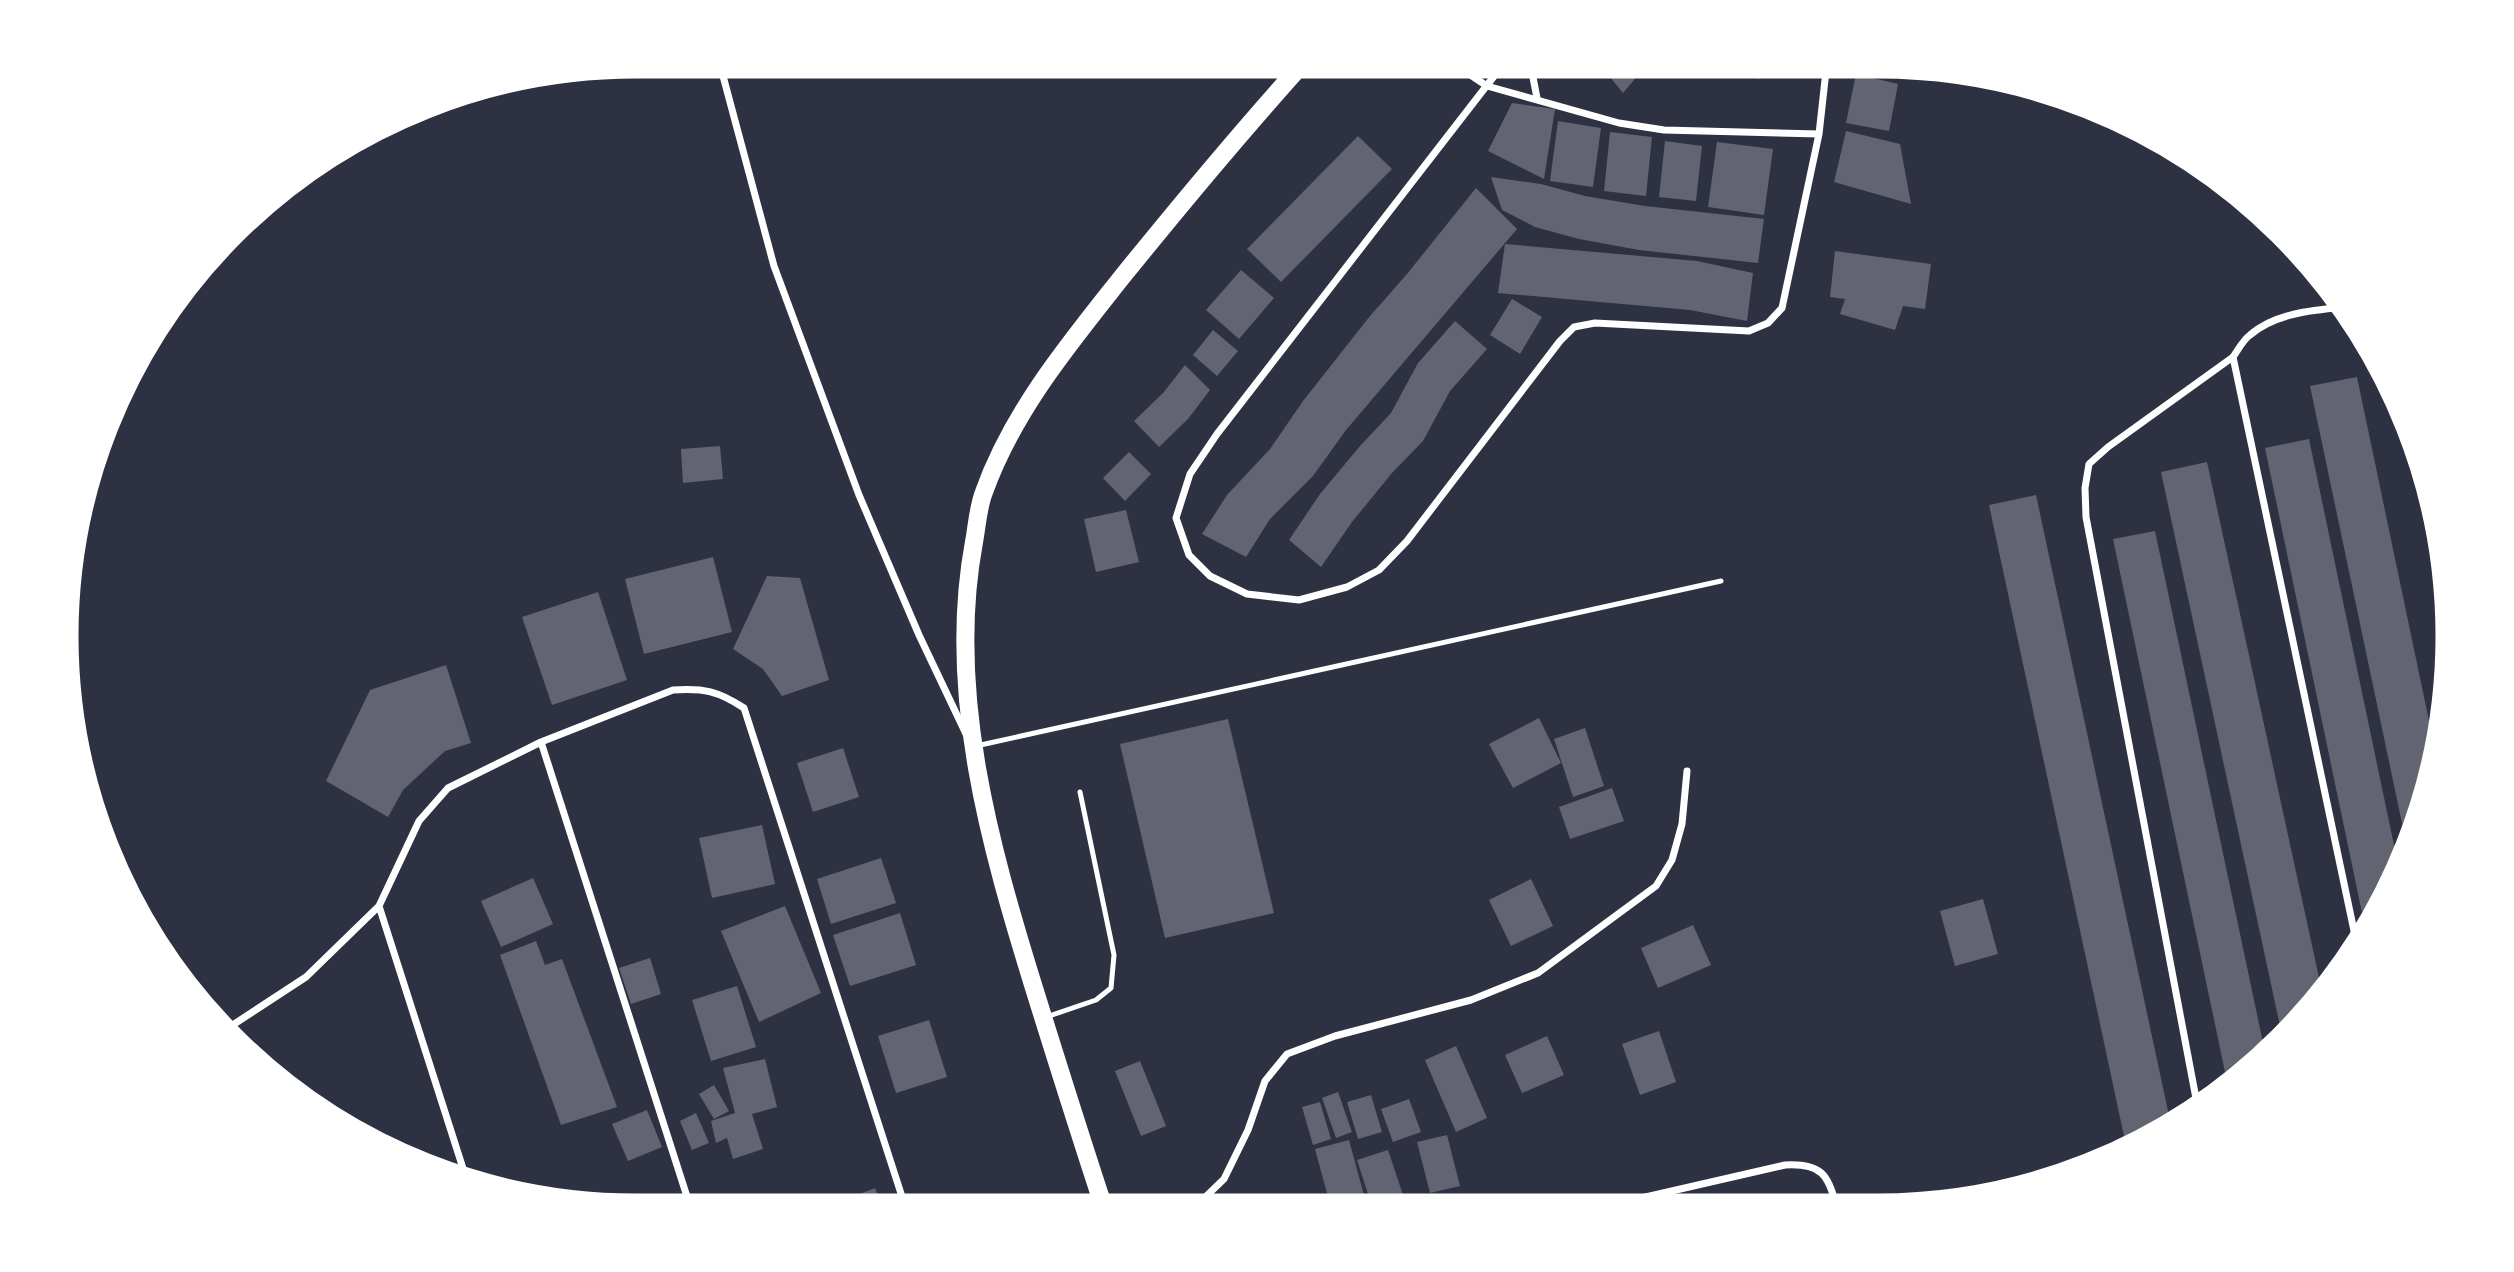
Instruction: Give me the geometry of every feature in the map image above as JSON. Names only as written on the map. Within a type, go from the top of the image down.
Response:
[{"type":"main road","points":[[1101,1198],[1016,931],[990,830],[973,747],[964,634],[968,572],[983,494],[1020,413],[1081,329],[1203,175],[1293,74]]},
{"type":"street","points":[[722,74],[774,266],[859,495],[939,678],[973,747]]},
{"type":"street","points":[[1469,74],[1487,86],[1607,120],[1664,130],[1819,134]]},
{"type":"street","points":[[1496,74],[1217,435],[1190,474],[1176,518],[1189,555],[1210,576],[1247,594],[1299,600],[1347,587],[1379,570],[1407,541],[1560,341],[1574,327],[1595,323],[1749,331],[1768,323],[1782,308],[1819,134],[1826,74]]},
{"type":"street","points":[[1532,74],[1537,98]]},
{"type":"street","points":[[2196,1100],[2086,517],[2085,488],[2089,464],[2108,447],[2233,357],[2247,336],[2264,324],[2312,310],[2335,308]]},
{"type":"street","points":[[2233,357],[2355,934]]},
{"type":"street","points":[[231,1026],[306,976],[379,906],[419,821],[448,788],[541,742],[673,690],[696,688],[721,694],[744,708],[902,1198]]},
{"type":"street","points":[[541,742],[687,1198]]},
{"type":"street","points":[[1204,1198],[1224,1179],[1248,1130],[1265,1081],[1287,1054],[1335,1036],[1471,1000],[1538,973],[1656,886],[1672,860],[1682,824],[1687,771]]},
{"type":"street","points":[[379,906],[464,1172]]},
{"type":"street","points":[[1641,1198],[1785,1165],[1802,1164],[1814,1167],[1825,1176],[1832,1186],[1834,1198]]},
{"type":"lane","points":[[973,747],[1721,581]]},
{"type":"lane","points":[[1043,1018],[1096,1000],[1111,988],[1114,955],[1080,792]]},
{"type":"building","points":[[1608,74],[1639,74],[1623,93]]},
{"type":"building","points":[[1734,74],[1760,74],[1759,79]]},
{"type":"building","points":[[1856,74],[1898,84],[1889,131],[1846,123]]},
{"type":"building","points":[[1512,103],[1555,109],[1544,179],[1488,151]]},
{"type":"building","points":[[1558,121],[1601,128],[1593,187],[1550,181]]},
{"type":"building","points":[[1846,131],[1900,144],[1911,204],[1834,182]]},
{"type":"building","points":[[1610,132],[1652,137],[1646,196],[1604,191]]},
{"type":"building","points":[[1358,136],[1392,169],[1281,282],[1247,249]]},
{"type":"building","points":[[1665,141],[1702,146],[1696,201],[1659,197]]},
{"type":"building","points":[[1717,142],[1773,149],[1764,215],[1708,207]]},
{"type":"building","points":[[1491,177],[1541,184],[1585,196],[1645,206],[1764,219],[1758,263],[1639,250],[1579,239],[1535,227],[1502,210]]},
{"type":"building","points":[[1476,188],[1517,229],[1346,430],[1313,476],[1270,519],[1246,557],[1202,534],[1227,495],[1270,449],[1303,401],[1370,316]]},
{"type":"building","points":[[1505,244],[1697,261],[1753,273],[1747,321],[1690,310],[1498,293]]},
{"type":"building","points":[[1835,251],[1931,264],[1925,309],[1903,306],[1895,330],[1840,314],[1845,299],[1830,297]]},
{"type":"building","points":[[1241,270],[1274,298],[1239,339],[1206,310]]},
{"type":"building","points":[[1512,299],[1542,317],[1520,354],[1490,335]]},
{"type":"building","points":[[1455,321],[1487,349],[1450,391],[1423,441],[1392,473],[1352,522],[1321,567],[1289,540],[1320,494],[1391,413],[1418,363]]},
{"type":"building","points":[[1213,330],[1238,351],[1217,376],[1193,355]]},
{"type":"building","points":[[1185,365],[1210,390],[1188,419],[1159,447],[1134,421],[1163,393]]},
{"type":"building","points":[[2357,377],[2432,734],[2421,782],[2404,834],[2310,386]]},
{"type":"building","points":[[2309,439],[2396,855],[2363,920],[2265,448]]},
{"type":"building","points":[[720,446],[723,479],[683,483],[681,449]]},
{"type":"building","points":[[1129,452],[1151,474],[1125,501],[1103,478]]},
{"type":"building","points":[[2207,462],[2320,983],[2281,1029],[2161,472]]},
{"type":"building","points":[[2036,495],[2169,1117],[2125,1141],[1989,505]]},
{"type":"building","points":[[1126,510],[1139,562],[1096,572],[1084,519]]},
{"type":"building","points":[[2155,531],[2264,1046],[2226,1077],[2113,539]]},
{"type":"building","points":[[713,557],[732,632],[644,654],[625,579]]},
{"type":"building","points":[[767,576],[800,578],[829,680],[782,696],[763,669],[733,649]]},
{"type":"building","points":[[598,592],[627,680],[552,705],[522,617]]},
{"type":"building","points":[[446,665],[471,743],[445,751],[403,790],[388,817],[326,781],[370,690]]},
{"type":"building","points":[[1539,718],[1561,763],[1513,788],[1489,744]]},
{"type":"building","points":[[1228,719],[1274,913],[1165,938],[1120,744]]},
{"type":"building","points":[[1585,728],[1604,786],[1573,797],[1554,739]]},
{"type":"building","points":[[843,748],[859,797],[813,812],[797,763]]},
{"type":"building","points":[[1612,788],[1624,821],[1570,839],[1559,807]]},
{"type":"building","points":[[762,825],[775,884],[712,898],[699,838]]},
{"type":"building","points":[[881,858],[896,903],[831,924],[817,879]]},
{"type":"building","points":[[533,878],[553,924],[501,947],[481,901]]},
{"type":"building","points":[[1531,879],[1553,926],[1511,946],[1489,900]]},
{"type":"building","points":[[1983,899],[1998,954],[1955,966],[1940,911]]},
{"type":"building","points":[[785,906],[821,993],[759,1022],[721,931]]},
{"type":"building","points":[[900,913],[916,965],[850,986],[833,935]]},
{"type":"building","points":[[1693,925],[1711,965],[1658,988],[1641,948]]},
{"type":"building","points":[[536,941],[545,965],[562,959],[617,1107],[561,1125],[500,955]]},
{"type":"building","points":[[650,958],[661,994],[631,1004],[619,968]]},
{"type":"building","points":[[737,986],[756,1047],[711,1061],[692,1000]]},
{"type":"building","points":[[929,1020],[947,1077],[896,1093],[878,1036]]},
{"type":"building","points":[[1659,1031],[1676,1082],[1640,1095],[1622,1044]]},
{"type":"building","points":[[1547,1036],[1564,1075],[1522,1093],[1505,1055]]},
{"type":"building","points":[[1456,1046],[1487,1118],[1456,1132],[1425,1060]]},
{"type":"building","points":[[765,1059],[777,1107],[752,1114],[763,1149],[733,1159],[727,1138],[716,1143],[711,1121],[735,1113],[723,1068]]},
{"type":"building","points":[[1140,1061],[1166,1126],[1141,1136],[1115,1071]]},
{"type":"building","points":[[714,1085],[729,1111],[714,1119],[699,1094]]},
{"type":"building","points":[[1338,1092],[1352,1132],[1336,1138],[1322,1098]]},
{"type":"building","points":[[1371,1095],[1382,1132],[1358,1139],[1347,1102]]},
{"type":"building","points":[[1409,1099],[1421,1132],[1393,1142],[1381,1109]]},
{"type":"building","points":[[1320,1102],[1331,1139],[1313,1145],[1302,1107]]},
{"type":"building","points":[[647,1110],[662,1147],[628,1161],[612,1124]]},
{"type":"building","points":[[696,1113],[709,1143],[692,1150],[680,1121]]},
{"type":"building","points":[[1447,1135],[1460,1186],[1430,1193],[1417,1142]]},
{"type":"building","points":[[1349,1140],[1365,1198],[1328,1198],[1315,1149]]},
{"type":"building","points":[[1388,1150],[1404,1198],[1369,1198],[1357,1160]]},
{"type":"building","points":[[875,1188],[879,1198],[850,1198]]}]
